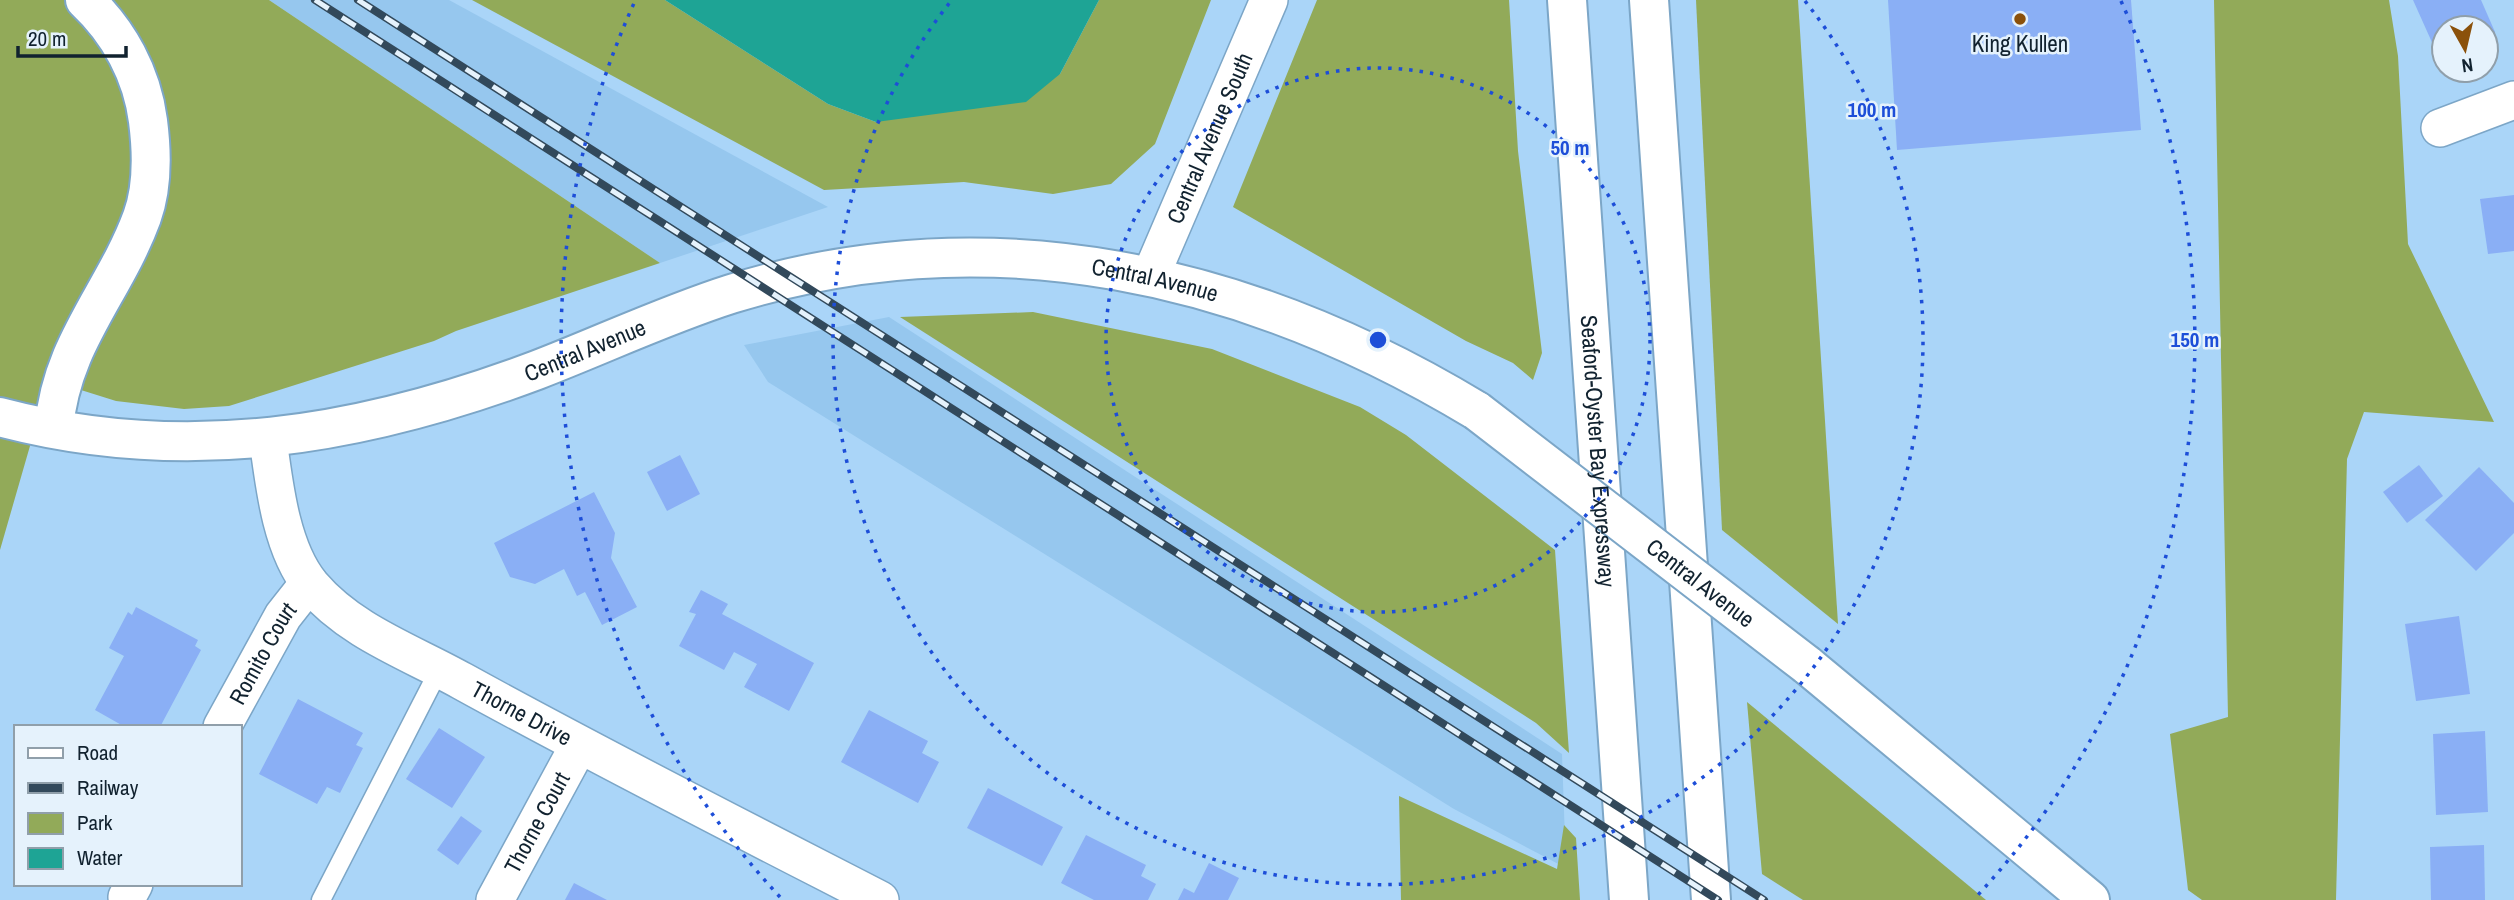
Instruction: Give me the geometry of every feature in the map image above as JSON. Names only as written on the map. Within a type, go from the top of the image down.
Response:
[{"type":"main road","points":[[54,428],[61,381],[69,358],[127,251],[143,215],[150,178],[148,119],[137,75],[104,18],[85,0]]},
{"type":"main road","name":"Seaford-Oyster Bay Expressway","points":[[1567,0],[1629,900]]},
{"type":"main road","points":[[1649,0],[1711,900]]},
{"type":"main road","name":"Central Avenue","points":[[0,417],[54,428],[148,440],[268,439],[374,421],[477,391],[729,294],[803,276],[897,261],[996,257],[1056,260],[1152,275],[1281,314],[1337,337],[1387,360],[1477,411],[1807,665],[2090,900]]},
{"type":"street","name":"Central Avenue South","points":[[1152,275],[1269,0]]},
{"type":"street","points":[[2440,128],[2514,100]]},
{"type":"street","name":"Thorne Drive","points":[[268,439],[278,505],[287,537],[309,583],[346,618],[377,638],[440,668],[579,745],[880,900]]},
{"type":"street","name":"Romito Court","points":[[223,725],[284,615],[309,583]]},
{"type":"street","name":"Thorne Court","points":[[495,900],[579,745]]},
{"type":"lane","points":[[321,900],[440,668]]},
{"type":"shaded area","points":[[269,0],[449,0],[828,207],[660,263]]},
{"type":"shaded area","points":[[889,317],[1562,754],[1566,868],[1454,809],[768,382],[744,345]]},
{"type":"green space","points":[[0,0],[269,0],[660,263],[456,331],[434,341],[229,406],[184,409],[116,401],[49,380],[0,550]]},
{"type":"green space","points":[[472,0],[665,0],[828,104],[876,122],[1060,74],[1099,0],[1211,0],[1155,144],[1111,184],[1053,194],[964,182],[824,190]]},
{"type":"green space","points":[[1317,0],[1509,0],[1518,151],[1542,353],[1533,380],[1513,363],[1466,341],[1233,207]]},
{"type":"green space","points":[[1696,0],[1798,0],[1838,624],[1722,530]]},
{"type":"green space","points":[[2214,0],[2389,0],[2398,56],[2408,244],[2494,422],[2364,412],[2347,459],[2336,900],[2202,900],[2188,890],[2170,734],[2228,717]]},
{"type":"green space","points":[[1033,312],[1212,349],[1360,407],[1406,435],[1555,550],[1569,753],[1536,723],[900,317]]},
{"type":"green space","points":[[1747,702],[1986,900],[1803,900],[1762,874]]},
{"type":"green space","points":[[1399,796],[1557,869],[1564,825],[1576,838],[1580,900],[1401,900]]},
{"type":"water","points":[[665,0],[1099,0],[1060,74],[1026,102],[876,122],[828,104]]},
{"type":"building","points":[[1888,0],[2131,0],[2141,130],[1897,150]]},
{"type":"building","points":[[2413,0],[2481,0],[2487,14],[2430,14],[2430,38]]},
{"type":"building","points":[[2514,195],[2514,251],[2488,254],[2480,199]]},
{"type":"building","points":[[680,455],[700,494],[667,511],[647,472]]},
{"type":"building","points":[[2419,465],[2443,496],[2407,523],[2383,492]]},
{"type":"building","points":[[2479,467],[2514,503],[2514,533],[2476,571],[2425,520]]},
{"type":"building","points":[[594,492],[615,533],[611,558],[637,607],[602,625],[585,592],[577,596],[564,569],[535,584],[510,577],[494,543]]},
{"type":"building","points":[[701,590],[728,604],[722,614],[814,663],[789,711],[744,687],[757,664],[734,652],[724,670],[679,646],[696,614],[689,612]]},
{"type":"building","points":[[136,607],[198,640],[195,646],[201,650],[161,725],[121,725],[95,710],[124,656],[109,648],[128,612],[132,615]]},
{"type":"building","points":[[2459,616],[2470,694],[2416,701],[2405,624]]},
{"type":"building","points":[[298,699],[363,733],[356,745],[363,748],[340,793],[327,787],[317,804],[259,774]]},
{"type":"building","points":[[869,710],[928,741],[922,753],[939,762],[918,803],[841,762]]},
{"type":"building","points":[[439,728],[485,757],[452,808],[406,779]]},
{"type":"building","points":[[2485,731],[2488,812],[2436,815],[2433,734]]},
{"type":"building","points":[[988,788],[1063,827],[1042,866],[967,828]]},
{"type":"building","points":[[461,816],[482,831],[458,865],[437,850]]},
{"type":"building","points":[[1086,835],[1146,865],[1141,876],[1156,884],[1148,900],[1094,900],[1061,883]]},
{"type":"building","points":[[2484,845],[2485,900],[2431,900],[2430,847]]},
{"type":"building","points":[[1209,863],[1239,878],[1228,900],[1178,900],[1184,888],[1194,893]]},
{"type":"building","points":[[574,883],[607,900],[565,900]]},
{"type":"railway","points":[[315,0],[1718,900]]},
{"type":"railway","points":[[358,0],[1764,900]]},
{"type":"place","name":"King Kullen","points":[[2020,19]]}]
